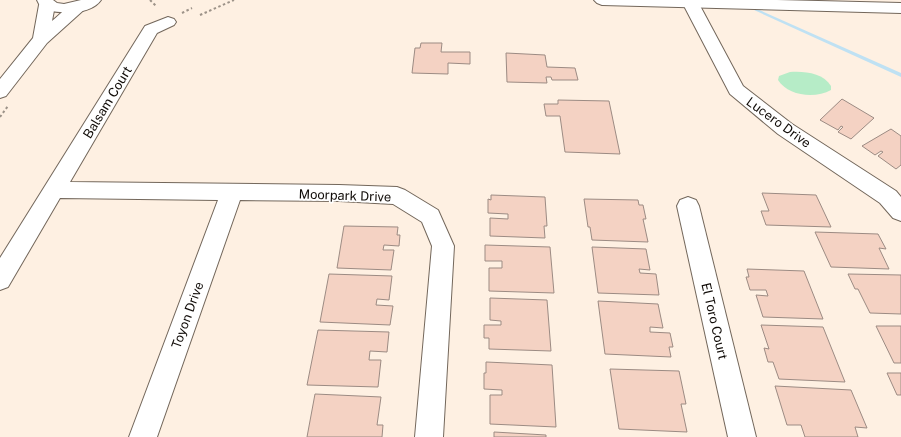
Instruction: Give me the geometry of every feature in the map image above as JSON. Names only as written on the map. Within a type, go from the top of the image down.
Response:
[{"type":"street","points":[[602,0],[871,4],[901,8]]},
{"type":"street","points":[[41,39],[46,2],[60,9],[86,3]]},
{"type":"street","name":"Lucero Drive","points":[[690,2],[736,90],[785,129],[888,197],[901,212]]},
{"type":"street","points":[[0,92],[41,39],[86,3]]},
{"type":"street","name":"Balsam Court","points":[[0,280],[151,30],[168,22]]},
{"type":"street","name":"Moorpark Drive","points":[[54,190],[397,196],[430,216],[443,246],[430,437]]},
{"type":"street","name":"Toyon Drive","points":[[143,437],[232,192]]},
{"type":"street","name":"El Toro Court","points":[[688,206],[742,437]]},
{"type":"path","points":[[150,0],[157,7]]},
{"type":"path","points":[[200,15],[234,0]]},
{"type":"green space","points":[[790,72],[813,74],[823,78],[831,86],[831,90],[825,93],[810,95],[795,93],[788,90],[778,80],[779,76]]},
{"type":"building","points":[[421,43],[442,43],[441,52],[470,52],[470,64],[448,63],[448,74],[412,73],[415,48],[420,48]]},
{"type":"building","points":[[506,53],[545,55],[547,67],[575,68],[578,80],[552,80],[551,77],[546,77],[547,83],[507,82]]},
{"type":"building","points":[[842,99],[874,118],[851,139],[838,132],[843,127],[841,126],[838,130],[820,120]]},
{"type":"building","points":[[558,100],[609,101],[620,154],[565,152],[560,116],[546,116],[544,104],[558,104]]},
{"type":"building","points":[[891,129],[901,136],[901,165],[896,169],[878,156],[883,152],[881,151],[875,155],[862,146]]},
{"type":"building","points":[[762,193],[816,195],[831,227],[766,225],[761,211],[769,211]]},
{"type":"building","points":[[491,195],[545,197],[547,226],[544,226],[545,238],[490,236],[490,218],[508,219],[508,214],[488,213],[488,199],[491,200]]},
{"type":"building","points":[[584,199],[638,200],[639,205],[643,205],[646,219],[643,219],[648,242],[592,240],[590,227],[588,227]]},
{"type":"building","points":[[344,226],[398,227],[397,235],[400,235],[399,246],[384,245],[383,250],[394,250],[391,270],[337,268]]},
{"type":"building","points":[[815,232],[878,234],[886,249],[879,248],[889,269],[831,267]]},
{"type":"building","points":[[485,245],[550,247],[554,293],[489,291],[489,268],[502,268],[502,261],[485,261]]},
{"type":"building","points":[[592,247],[646,249],[650,270],[639,269],[640,273],[656,274],[659,295],[598,293]]},
{"type":"building","points":[[747,269],[804,271],[823,319],[763,317],[756,295],[768,296],[766,290],[750,290],[746,277],[749,277]]},
{"type":"building","points":[[329,274],[392,276],[389,300],[377,299],[376,305],[393,306],[390,325],[320,322]]},
{"type":"building","points":[[848,274],[901,275],[901,314],[870,313],[858,289],[855,289]]},
{"type":"building","points":[[490,298],[547,300],[551,351],[489,349],[489,338],[484,338],[484,325],[501,325],[501,321],[490,320]]},
{"type":"building","points":[[598,301],[658,304],[663,328],[650,327],[650,332],[670,333],[673,347],[669,347],[671,357],[605,354]]},
{"type":"building","points":[[761,325],[823,327],[845,382],[779,379],[773,362],[768,362],[764,348],[769,349]]},
{"type":"building","points":[[876,326],[901,326],[901,363],[894,363]]},
{"type":"building","points":[[318,330],[389,332],[387,352],[370,351],[369,360],[381,360],[378,387],[307,385]]},
{"type":"building","points":[[486,362],[552,365],[556,427],[490,424],[490,395],[502,395],[502,390],[484,389]]},
{"type":"building","points":[[610,369],[679,371],[686,404],[681,404],[687,432],[619,429]]},
{"type":"building","points":[[887,373],[901,373],[901,395],[897,395]]},
{"type":"building","points":[[775,386],[851,390],[867,428],[855,427],[858,437],[805,437],[801,425],[787,425]]},
{"type":"building","points":[[315,394],[381,397],[377,425],[383,425],[382,437],[307,437]]},
{"type":"building","points":[[494,432],[546,435],[546,437],[494,437]]},
{"type":"waterway","points":[[734,0],[901,75]]}]
